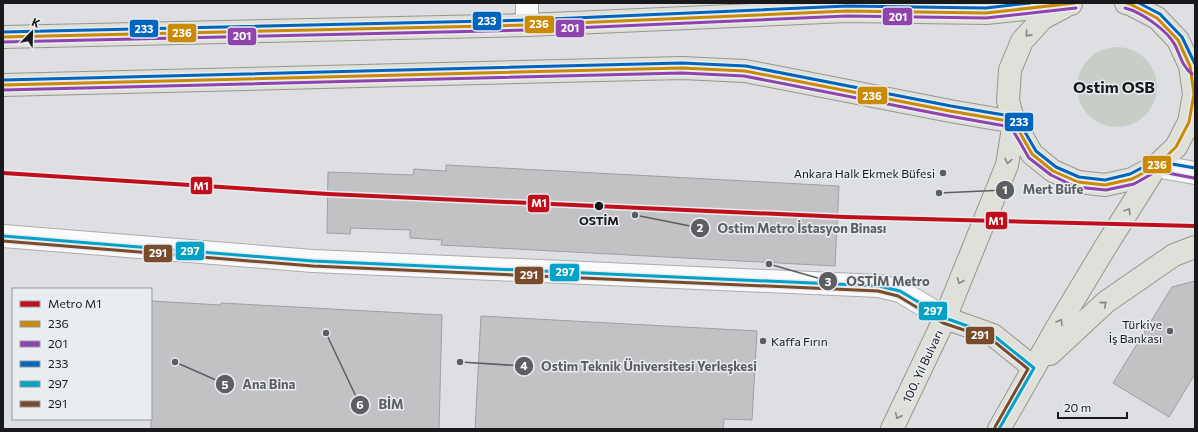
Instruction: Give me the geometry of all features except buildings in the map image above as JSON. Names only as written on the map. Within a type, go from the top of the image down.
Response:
[{"type":"main road","points":[[3,37],[528,25],[847,7],[986,13],[1072,3]]},
{"type":"main road","points":[[1072,3],[1043,18],[1022,42],[1010,70],[1008,101],[1014,122],[1032,154],[1053,172],[1078,182],[1106,185],[1132,179],[1156,166]]},
{"type":"main road","points":[[999,429],[1106,246],[1156,166],[1176,147],[1189,122],[1194,94],[1193,64],[1178,40],[1157,18],[1126,3]]},
{"type":"main road","points":[[3,85],[682,68],[745,71],[1014,122]]},
{"type":"main road","name":"100. Yıl Bulvarı","points":[[892,429],[945,318],[1007,165],[1014,122]]},
{"type":"main road","points":[[1034,368],[1106,302],[1174,255],[1195,247]]},
{"type":"main road","points":[[945,318],[992,335],[1034,368]]},
{"type":"street","points":[[527,3],[528,25]]},
{"type":"street","points":[[1156,166],[1195,173]]},
{"type":"street","points":[[3,236],[313,261],[879,286],[900,290],[945,318]]},
{"type":"shaded area","points":[[1117,47],[1132,50],[1145,59],[1154,72],[1157,87],[1154,102],[1145,115],[1132,124],[1117,127],[1102,124],[1089,115],[1080,102],[1077,87],[1080,72],[1089,59],[1102,50]]},
{"type":"metro line","name":"M1","points":[[3,173],[328,194],[596,206],[845,217],[1195,226]]},
{"type":"transit line","name":"233","points":[[3,32],[527,20],[847,6],[986,8],[1030,3]]},
{"type":"transit line","name":"236","points":[[3,37],[527,25],[847,11],[986,13],[1075,3]]},
{"type":"transit line","name":"236","points":[[3,85],[682,68],[745,71],[1014,122],[1032,154],[1053,171],[1078,182],[1105,185],[1132,179],[1156,166],[1176,147],[1189,122],[1194,94],[1190,66],[1178,40],[1157,18],[1126,3]]},
{"type":"transit line","name":"233","points":[[1139,3],[1160,14],[1182,37],[1195,64]]},
{"type":"transit line","name":"201","points":[[3,42],[527,30],[847,16],[986,18],[1076,8]]},
{"type":"transit line","name":"201","points":[[1125,8],[1138,13],[1153,22],[1166,33],[1175,45],[1184,64],[1192,74]]},
{"type":"transit line","name":"233","points":[[3,80],[682,63],[746,66],[951,106],[1016,117],[1036,151],[1056,167],[1079,177],[1105,180],[1130,174],[1155,161],[1195,168]]},
{"type":"transit line","name":"201","points":[[3,90],[682,73],[744,76],[1011,127],[1029,158],[1051,175],[1076,187],[1106,190],[1134,184],[1157,171],[1194,178]]},
{"type":"transit line","name":"297","points":[[3,236],[313,261],[879,286],[900,291],[945,318],[993,335],[1034,368],[999,429]]},
{"type":"transit line","name":"291","points":[[3,241],[313,266],[878,291],[898,296],[943,323],[991,339],[1028,369],[995,427]]},
{"type":"place","name":"Ankara Halk Ekmek Büfesi","points":[[943,173]]},
{"type":"place","name":"Mert Büfe","points":[[939,193]]},
{"type":"place","name":"OSTİM","points":[[599,206]]},
{"type":"place","name":"Ostim Metro İstasyon Binası","points":[[635,215]]},
{"type":"place","name":"OSTİM Metro","points":[[769,264]]},
{"type":"place","name":"Türkiye İş Bankası","points":[[1170,331]]},
{"type":"place","name":"BİM","points":[[326,333]]},
{"type":"place","name":"Kaffa Fırın","points":[[763,341]]},
{"type":"place","name":"Ana Bina","points":[[175,362]]},
{"type":"place","name":"Ostim Teknik Üniversitesi Yerleşkesi","points":[[460,362]]},
{"type":"district","name":"Ostim OSB","points":[[1114,86]]}]
